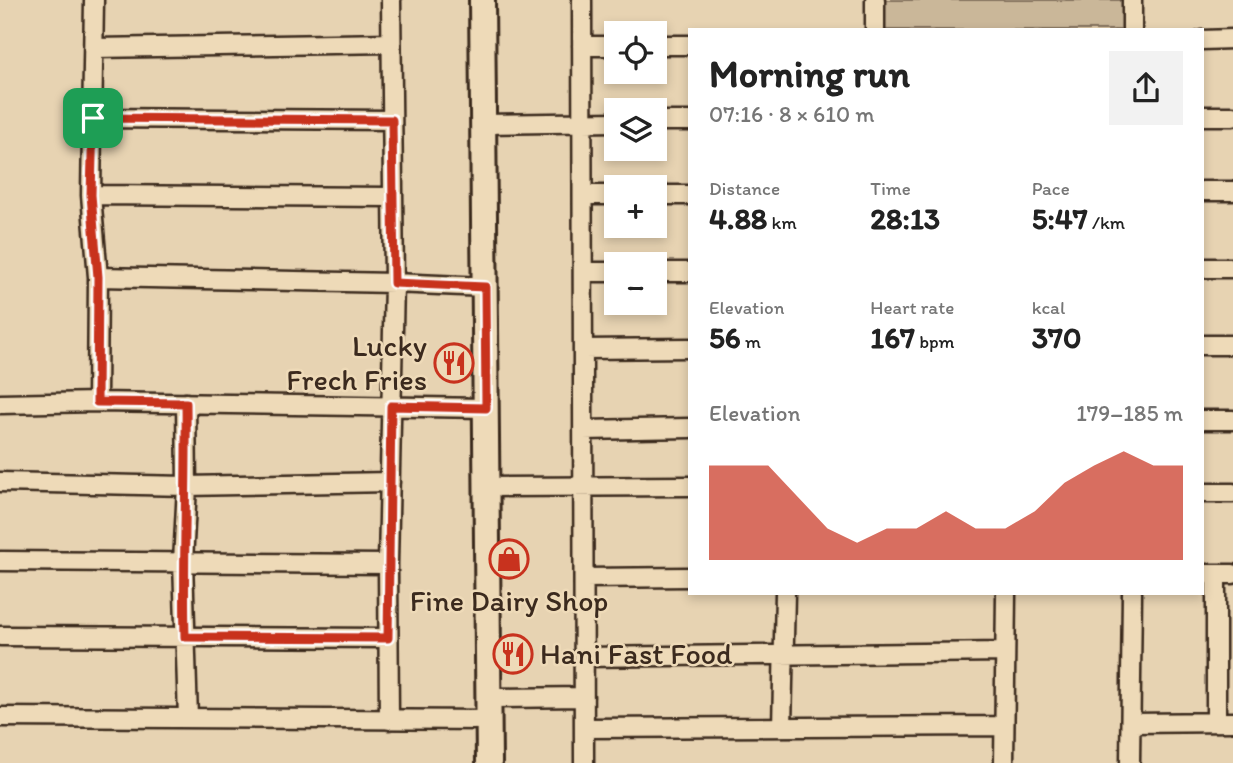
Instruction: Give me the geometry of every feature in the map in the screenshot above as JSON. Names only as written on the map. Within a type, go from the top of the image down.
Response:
[{"type":"street","points":[[94,0],[91,195],[98,277],[97,402]]},
{"type":"street","points":[[389,720],[388,564],[394,283],[391,0]]},
{"type":"street","points":[[482,0],[489,763]]},
{"type":"street","points":[[582,0],[584,763]]},
{"type":"street","points":[[875,0],[875,28]]},
{"type":"street","points":[[1132,0],[1132,28]]},
{"type":"street","points":[[1204,40],[1233,39]]},
{"type":"street","points":[[95,48],[391,43]]},
{"type":"street","points":[[667,45],[688,45]]},
{"type":"street","points":[[582,46],[604,46]]},
{"type":"street","points":[[1204,116],[1233,116]]},
{"type":"street","points":[[93,118],[392,120]]},
{"type":"street","points":[[667,121],[688,121]]},
{"type":"street","points":[[483,124],[604,122]]},
{"type":"street","points":[[1204,191],[1233,191]]},
{"type":"street","points":[[91,195],[393,197]]},
{"type":"street","points":[[583,195],[604,195]]},
{"type":"street","points":[[667,195],[688,195]]},
{"type":"street","points":[[1204,268],[1233,268]]},
{"type":"street","points":[[583,272],[604,272]]},
{"type":"street","points":[[667,272],[688,272]]},
{"type":"street","points":[[98,277],[485,287]]},
{"type":"street","points":[[1204,345],[1233,345]]},
{"type":"street","points":[[583,349],[688,348]]},
{"type":"street","points":[[0,404],[97,402],[486,408]]},
{"type":"street","points":[[186,403],[187,485],[183,562],[188,718]]},
{"type":"street","points":[[1204,420],[1233,420]]},
{"type":"street","points":[[583,430],[688,428]]},
{"type":"street","points":[[0,482],[187,485],[390,482]]},
{"type":"street","points":[[487,487],[688,486]]},
{"type":"street","points":[[1204,493],[1233,493]]},
{"type":"street","points":[[0,561],[388,564]]},
{"type":"street","points":[[1132,723],[1224,722],[1224,646],[1217,574]]},
{"type":"street","points":[[584,578],[688,577]]},
{"type":"street","points":[[782,727],[785,595]]},
{"type":"street","points":[[1004,763],[1006,595]]},
{"type":"street","points":[[1130,763],[1132,595]]},
{"type":"street","points":[[0,636],[388,638]]},
{"type":"street","points":[[584,657],[1005,652]]},
{"type":"street","points":[[0,717],[389,720],[584,696]]},
{"type":"street","points":[[584,728],[1004,726]]},
{"type":"shaded area","points":[[879,0],[1130,0],[1129,28],[878,28]]},
{"type":"place","name":"Lucky Frech Fries","points":[[454,363]]},
{"type":"place","name":"Fine Dairy Shop","points":[[509,559]]},
{"type":"place","name":"Hani Fast Food","points":[[513,654]]},
{"type":"route","points":[[93,118],[392,120],[394,283],[485,287],[486,408],[391,406],[388,638],[185,637],[183,562],[187,485],[186,403],[97,402],[98,277],[91,195],[93,118]]}]
